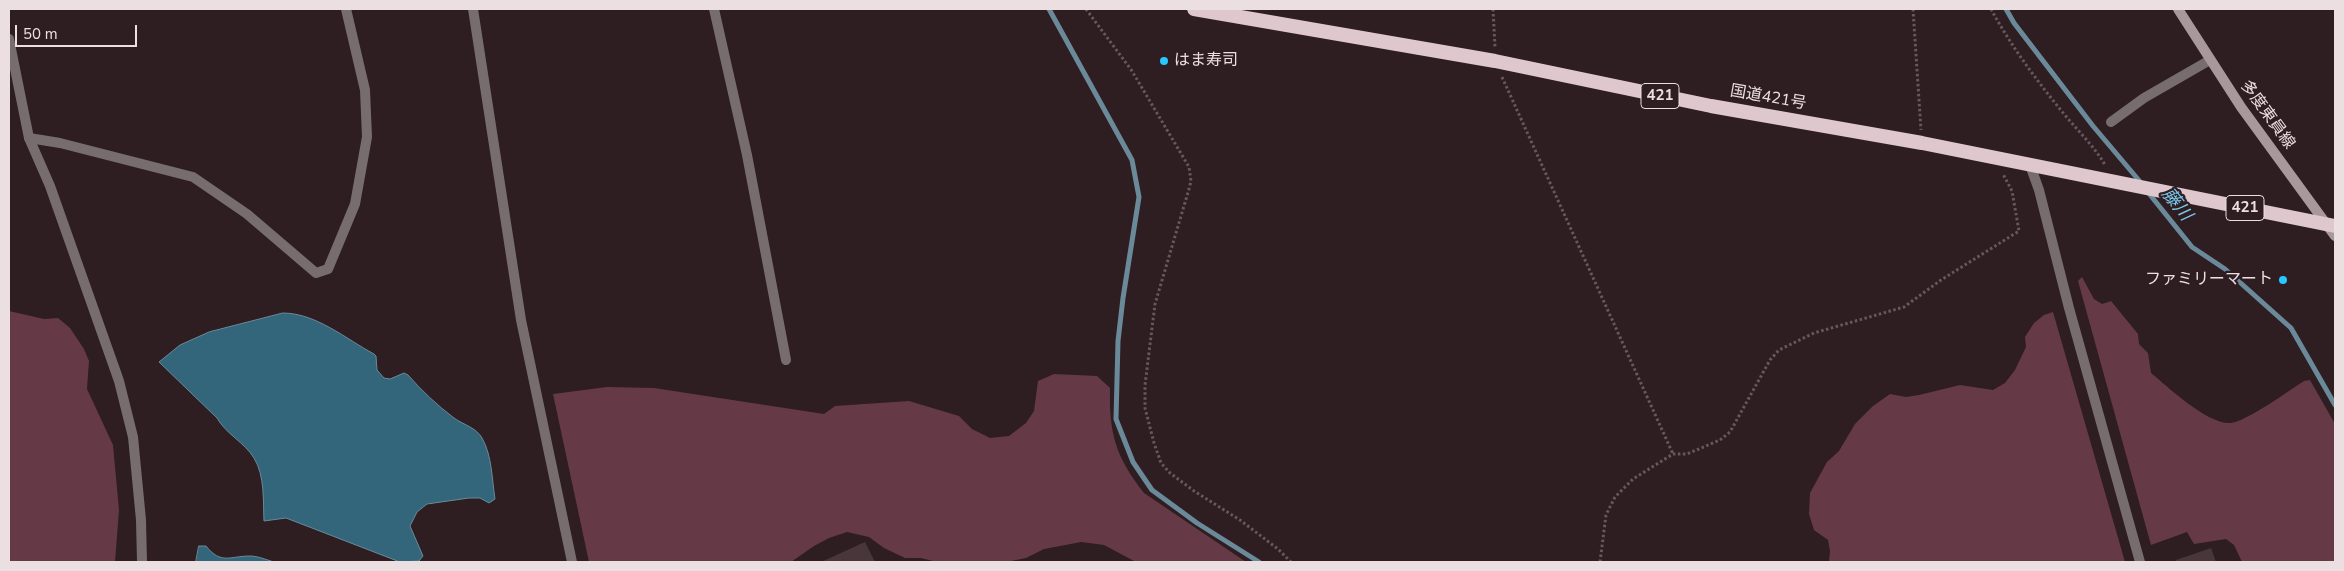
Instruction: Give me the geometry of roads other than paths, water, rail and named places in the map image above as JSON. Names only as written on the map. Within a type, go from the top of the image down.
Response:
[{"type":"highway","name":"国道421号","points":[[1194,9],[1495,61],[1711,106],[1922,143],[2330,225]]},
{"type":"main road","name":"多度東員線","points":[[2178,9],[2210,60],[2330,225],[2335,236]]},
{"type":"street","points":[[29,138],[60,143],[193,177],[247,214],[316,273],[328,269],[355,204],[367,137],[364,90],[346,9]]},
{"type":"street","points":[[472,9],[521,320],[572,562]]},
{"type":"street","points":[[714,9],[747,155],[786,360]]},
{"type":"street","points":[[9,39],[29,138],[50,186],[119,381],[133,437],[141,520],[142,562]]},
{"type":"street","points":[[2111,122],[2144,98],[2210,60]]},
{"type":"street","points":[[2030,164],[2039,190],[2069,308],[2140,562]]},
{"type":"water","points":[[283,313],[307,317],[319,322],[374,354],[376,356],[377,370],[384,378],[390,379],[404,373],[408,375],[442,408],[477,432],[482,438],[490,460],[495,499],[489,503],[480,498],[469,498],[427,504],[417,512],[410,526],[423,556],[419,561],[400,562],[286,518],[264,521],[262,481],[254,458],[225,429],[217,418],[159,362],[180,345],[209,332]]},
{"type":"water","points":[[199,546],[206,546],[216,556],[221,558],[253,556],[274,562],[196,562]]},
{"type":"waterway","points":[[1049,9],[1132,160],[1139,197],[1118,341],[1116,419],[1133,462],[1152,490],[1197,523],[1259,562]]},
{"type":"waterway","name":"藤川","points":[[2006,9],[2014,23],[2093,126],[2142,184]]},
{"type":"waterway","name":"藤川","points":[[2147,191],[2192,247],[2225,269],[2291,328],[2335,405]]},
{"type":"place","name":"はま寿司","points":[[1164,61]]},
{"type":"place","name":"ファミリーマート","points":[[2283,280]]}]
